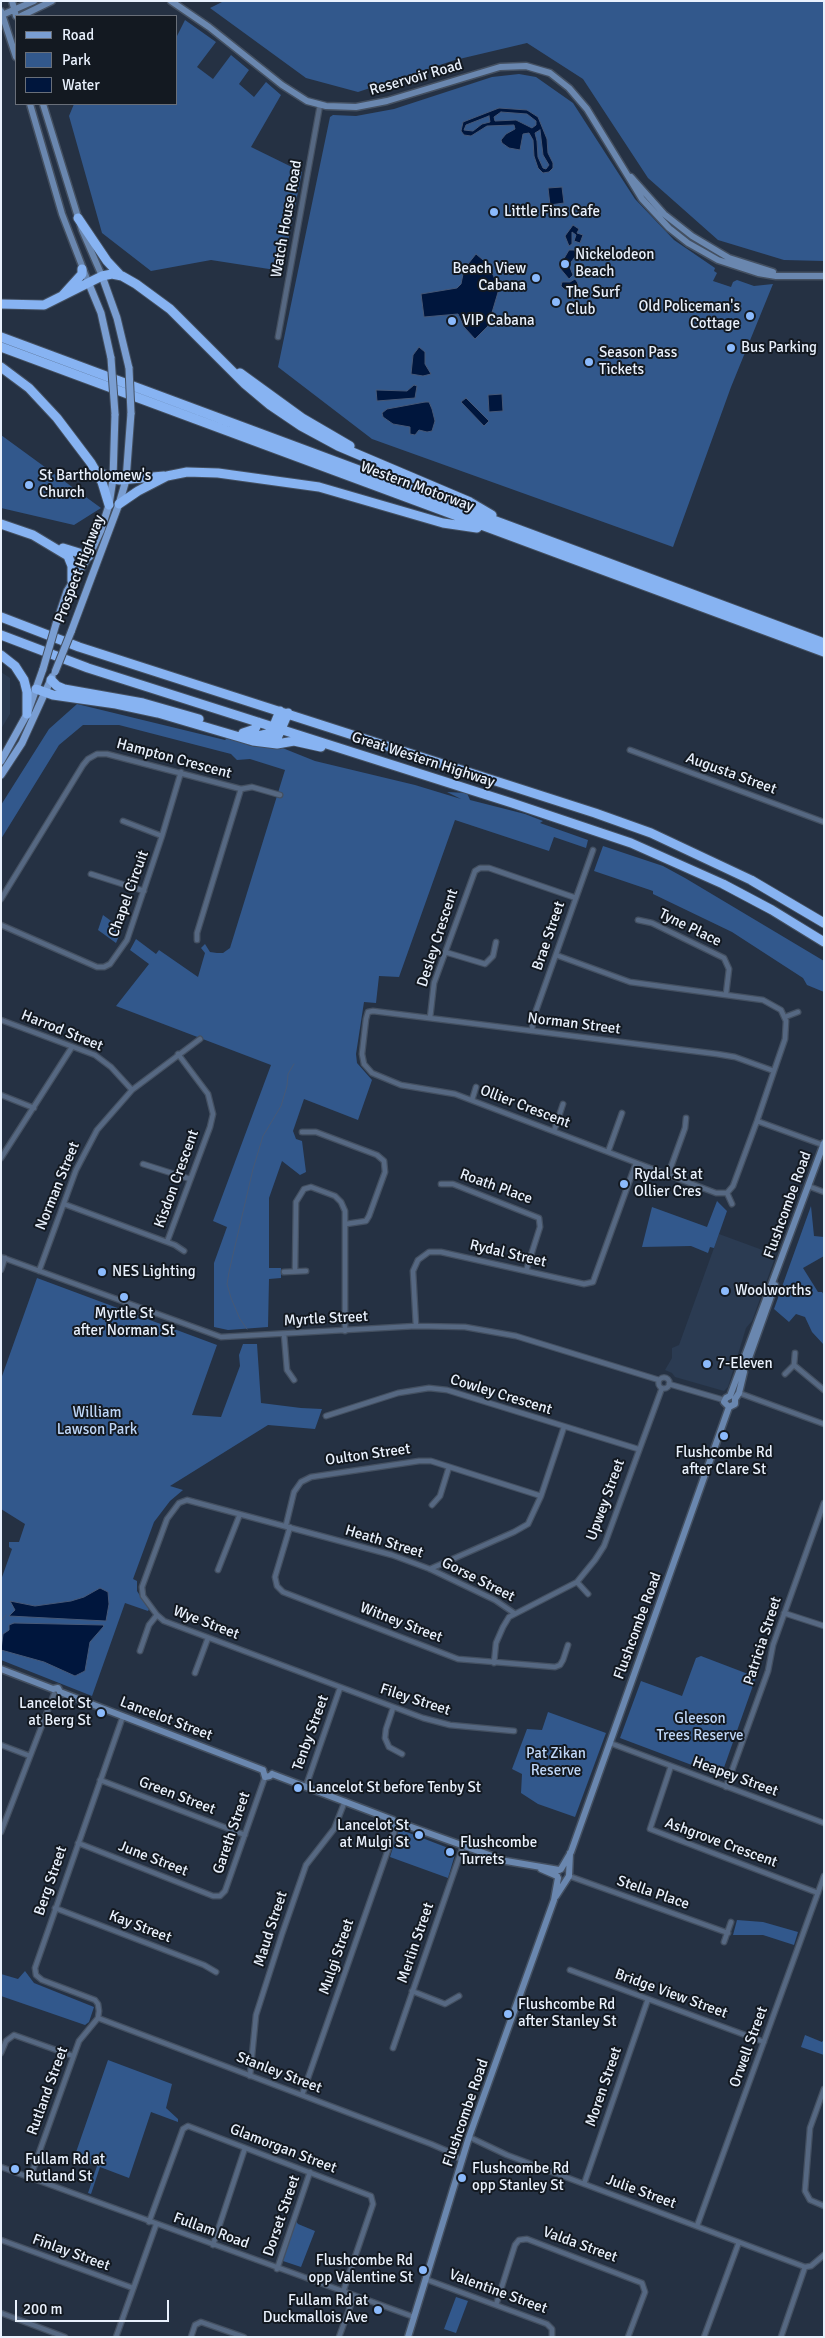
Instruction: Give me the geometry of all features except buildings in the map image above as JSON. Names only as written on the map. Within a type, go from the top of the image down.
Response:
[{"type":"highway","points":[[78,218],[107,262],[122,276],[170,309],[226,366],[259,396],[301,426],[338,446],[470,502],[510,526]]},
{"type":"highway","points":[[59,299],[82,274],[82,269]]},
{"type":"highway","points":[[1,304],[44,305],[102,276],[112,274],[122,276]]},
{"type":"highway","name":"Western Motorway","points":[[1,337],[824,643]]},
{"type":"highway","name":"Western Motorway","points":[[1,347],[824,652]]},
{"type":"highway","points":[[1,367],[18,378],[42,400],[95,470],[102,482],[109,504]]},
{"type":"highway","points":[[95,470],[114,479],[126,480],[158,475],[167,476]]},
{"type":"highway","points":[[119,504],[138,491],[167,476],[187,472],[206,473],[298,483],[358,497],[443,523],[497,531]]},
{"type":"highway","points":[[1,523],[27,529],[66,549],[89,556]]},
{"type":"highway","points":[[1,523],[32,535],[68,556],[72,566],[72,581]]},
{"type":"highway","name":"Great Western Highway","points":[[1,616],[79,647],[596,813],[651,833],[751,880],[824,923]]},
{"type":"highway","name":"Great Western Highway","points":[[1,635],[88,668],[631,843],[723,884],[772,910],[824,942]]},
{"type":"highway","points":[[1,655],[15,666],[22,676],[27,692],[27,714]]},
{"type":"highway","points":[[53,676],[57,686],[64,689],[143,703],[259,738],[271,734],[278,728]]},
{"type":"highway","points":[[41,691],[158,713],[253,742],[294,741],[382,762]]},
{"type":"highway","points":[[269,743],[278,736],[278,728],[284,712]]},
{"type":"highway","points":[[243,733],[254,730],[258,722]]},
{"type":"main road","name":"Prospect Highway","points":[[1,761],[41,691],[53,676],[119,504],[126,480],[131,412],[129,368],[118,318],[102,276]]},
{"type":"main road","name":"Prospect Highway","points":[[1,775],[22,743],[41,691],[43,669],[56,624],[72,581],[89,556],[101,530],[114,479],[115,414],[111,358],[101,313],[89,284]]},
{"type":"street","points":[[12,1],[15,15]]},
{"type":"street","points":[[15,54],[4,26],[2,14],[34,1]]},
{"type":"street","points":[[23,15],[52,1]]},
{"type":"street","name":"Reservoir Road","points":[[171,1],[209,27],[282,86],[301,98],[320,105],[348,107],[376,104],[486,70],[512,65],[526,66],[550,73],[570,88],[587,109],[635,190],[650,209],[688,243],[718,260],[740,269],[767,275],[795,277],[824,276]]},
{"type":"street","points":[[4,26],[15,19]]},
{"type":"street","name":"Prospect Highway","points":[[30,105],[53,186],[89,284]]},
{"type":"street","name":"Prospect Highway","points":[[43,105],[78,218],[102,276]]},
{"type":"street","name":"Watch House Road","points":[[278,337],[320,105]]},
{"type":"street","name":"Augusta Street","points":[[630,750],[824,822]]},
{"type":"street","name":"Hampton Crescent","points":[[1,899],[88,759],[97,754],[107,754],[241,789],[252,787],[280,795]]},
{"type":"street","name":"Chapel Circuit","points":[[1,925],[97,967],[104,967],[113,961],[127,940],[181,772]]},
{"type":"street","name":"Hampton Crescent","points":[[197,940],[197,932],[241,789]]},
{"type":"street","points":[[122,821],[162,836]]},
{"type":"street","name":"Brae Street","points":[[532,1031],[533,1019],[593,850]]},
{"type":"street","points":[[476,863],[478,869],[489,868],[576,898]]},
{"type":"street","name":"Desley Crescent","points":[[430,1018],[433,986],[472,875],[478,869]]},
{"type":"street","points":[[91,874],[144,892]]},
{"type":"street","name":"Tyne Place","points":[[638,920],[652,923],[724,958],[729,969],[726,994]]},
{"type":"street","points":[[445,952],[485,964],[493,956],[496,942]]},
{"type":"street","points":[[556,955],[630,982],[726,994],[767,1001],[778,1007],[785,1017],[786,1036],[733,1186],[727,1193],[732,1204]]},
{"type":"street","name":"Norman Street","points":[[368,1012],[373,1011],[717,1054],[735,1057],[774,1071]]},
{"type":"street","name":"Ollier Crescent","points":[[368,1012],[362,1056],[364,1064],[372,1073],[404,1086],[444,1091],[472,1100],[716,1193],[727,1193]]},
{"type":"street","points":[[785,1017],[798,1012]]},
{"type":"street","name":"Harrod Street","points":[[1,1020],[103,1060],[132,1090]]},
{"type":"street","name":"Norman Street","points":[[39,1271],[91,1140],[109,1115],[132,1090],[200,1039]]},
{"type":"street","points":[[1,1158],[72,1047]]},
{"type":"street","name":"Kisdon Crescent","points":[[64,1204],[167,1242],[211,1123],[213,1109],[208,1094],[178,1054]]},
{"type":"street","points":[[472,1100],[476,1087]]},
{"type":"street","points":[[1,1095],[34,1108]]},
{"type":"street","points":[[554,1131],[563,1104]]},
{"type":"street","points":[[608,1152],[622,1113]]},
{"type":"street","points":[[668,1175],[685,1128],[686,1118]]},
{"type":"street","points":[[756,1121],[824,1144]]},
{"type":"street","points":[[302,1132],[316,1132],[380,1157],[387,1162],[366,1221],[346,1224]]},
{"type":"street","name":"Flushcombe Road","points":[[408,2337],[469,2137],[554,1900],[559,1873],[570,1852],[610,1743],[729,1408],[725,1405],[730,1398],[824,1144]]},
{"type":"street","name":"Rydal Street","points":[[421,1256],[429,1252],[438,1251],[591,1285],[636,1163]]},
{"type":"street","points":[[143,1164],[190,1179]]},
{"type":"street","points":[[308,1181],[308,1187]]},
{"type":"street","name":"Roath Place","points":[[441,1184],[453,1184],[542,1219],[526,1271]]},
{"type":"street","points":[[808,1186],[824,1192]]},
{"type":"street","points":[[308,1187],[338,1198],[345,1211],[345,1331]]},
{"type":"street","points":[[295,1271],[296,1202],[301,1192],[308,1187]]},
{"type":"street","points":[[167,1242],[184,1251]]},
{"type":"street","points":[[416,1326],[413,1273],[415,1265],[421,1256],[417,1252]]},
{"type":"street","points":[[1,1270],[3,1258]]},
{"type":"street","name":"Myrtle Street","points":[[3,1258],[214,1335],[230,1337],[416,1326],[465,1326],[496,1331],[659,1380],[666,1377],[670,1384]]},
{"type":"street","points":[[284,1272],[306,1271]]},
{"type":"street","name":"Flushcombe Road","points":[[730,1398],[739,1393],[742,1378],[771,1298],[776,1274]]},
{"type":"street","points":[[284,1334],[287,1370],[294,1380]]},
{"type":"street","points":[[785,1374],[794,1364],[795,1353]]},
{"type":"street","points":[[794,1364],[824,1390]]},
{"type":"street","points":[[659,1380],[662,1388],[667,1388],[670,1384],[730,1398]]},
{"type":"street","name":"Cowley Crescent","points":[[326,1416],[398,1393],[429,1388],[447,1390],[638,1450]]},
{"type":"street","name":"Upwey Street","points":[[494,1663],[496,1643],[503,1626],[514,1613],[577,1582],[596,1560],[604,1546],[662,1388]]},
{"type":"street","points":[[739,1393],[824,1424]]},
{"type":"street","name":"Heath Street","points":[[184,1501],[191,1501],[288,1526],[392,1555],[430,1569],[528,1524],[541,1496],[564,1427]]},
{"type":"street","name":"Oulton Street","points":[[288,1526],[294,1492],[301,1482],[311,1477],[419,1461],[431,1461],[541,1496]]},
{"type":"street","points":[[432,1505],[440,1496],[449,1468]]},
{"type":"street","name":"Wye Street","points":[[184,1501],[166,1519],[142,1586],[143,1596],[157,1615],[164,1621],[340,1688]]},
{"type":"street","name":"Patricia Street","points":[[726,1787],[768,1671],[773,1645],[824,1502]]},
{"type":"street","points":[[218,1570],[240,1514]]},
{"type":"street","name":"Witney Street","points":[[288,1526],[275,1577],[277,1586],[283,1592],[458,1658],[494,1663],[555,1667],[563,1660],[568,1645]]},
{"type":"street","name":"Gorse Street","points":[[430,1569],[495,1600],[514,1613]]},
{"type":"street","points":[[577,1582],[588,1594]]},
{"type":"street","points":[[784,1613],[824,1626]]},
{"type":"street","points":[[140,1651],[149,1625],[157,1615]]},
{"type":"street","points":[[195,1673],[208,1638]]},
{"type":"street","name":"Lancelot Street","points":[[1,1669],[267,1774],[345,1801],[394,1823],[399,1818],[403,1824],[463,1846]]},
{"type":"street","name":"Filey Street","points":[[340,1688],[393,1708],[450,1725],[514,1731]]},
{"type":"street","name":"Tenby Street","points":[[306,1786],[340,1688]]},
{"type":"street","points":[[1,1830],[56,1692]]},
{"type":"street","points":[[393,1708],[385,1738],[389,1747],[402,1754]]},
{"type":"street","name":"Berg Street","points":[[98,2018],[99,2008],[96,2001],[42,1980],[35,1973],[35,1965],[123,1716]]},
{"type":"street","name":"Heapey Street","points":[[610,1743],[824,1822]]},
{"type":"street","points":[[1,1745],[30,1756]]},
{"type":"street","name":"Ashgrove Crescent","points":[[671,1766],[650,1829],[818,1893]]},
{"type":"street","name":"Gareth Street","points":[[220,1896],[225,1891],[267,1774]]},
{"type":"street","name":"Green Street","points":[[100,1780],[245,1835]]},
{"type":"street","name":"Maud Street","points":[[250,2076],[256,2015],[282,1934],[306,1865],[334,1830],[345,1801]]},
{"type":"street","name":"Mulgi Street","points":[[302,2095],[394,1823]]},
{"type":"street","name":"June Street","points":[[78,1843],[213,1896],[220,1896]]},
{"type":"street","points":[[463,1846],[506,1861],[535,1866],[559,1873],[566,1869],[568,1876],[563,1881],[559,1873]]},
{"type":"street","name":"Merlin Street","points":[[393,2048],[463,1846]]},
{"type":"street","name":"Flushcombe Road","points":[[554,1900],[568,1876],[570,1852]]},
{"type":"street","name":"Stella Place","points":[[568,1876],[728,1933]]},
{"type":"street","name":"Orwell Street","points":[[697,2226],[824,1876]]},
{"type":"street","name":"Kay Street","points":[[55,1908],[204,1965],[216,1972]]},
{"type":"street","points":[[724,1942],[731,1922]]},
{"type":"street","name":"Bridge View Street","points":[[570,1970],[764,2042]]},
{"type":"street","points":[[412,1991],[445,2004],[459,1996]]},
{"type":"street","name":"Moren Street","points":[[584,2184],[648,1999]]},
{"type":"street","name":"Stanley Street","points":[[98,2018],[432,2144],[452,2153],[462,2161]]},
{"type":"street","name":"Rutland Street","points":[[30,2178],[79,2040],[98,2018]]},
{"type":"street","points":[[1,2053],[6,2041],[14,2035],[73,2056]]},
{"type":"street","points":[[824,2089],[810,2128],[805,2191],[810,2200],[824,2206]]},
{"type":"street","name":"Glamorgan Street","points":[[149,2222],[183,2129],[188,2126],[369,2195],[373,2200],[343,2292]]},
{"type":"street","name":"Julie Street","points":[[469,2137],[507,2155],[805,2267]]},
{"type":"street","points":[[213,2245],[245,2148]]},
{"type":"street","points":[[452,2153],[458,2154],[465,2150]]},
{"type":"street","name":"Fullam Road","points":[[1,2167],[156,2225],[414,2317]]},
{"type":"street","name":"Dorset Street","points":[[278,2268],[310,2172]]},
{"type":"street","points":[[116,2337],[156,2225]]},
{"type":"street","name":"Valda Street","points":[[496,2305],[515,2245],[519,2240],[527,2239],[642,2282],[644,2292],[628,2337]]},
{"type":"street","name":"Finlay Street","points":[[1,2240],[133,2288]]},
{"type":"street","points":[[704,2337],[739,2242]]},
{"type":"street","points":[[780,2337],[805,2267],[811,2266],[824,2255]]},
{"type":"street","name":"Valentine Street","points":[[426,2279],[548,2324],[552,2329],[552,2337]]},
{"type":"street","points":[[340,2337],[354,2296]]},
{"type":"street","points":[[1,2313],[65,2337]]},
{"type":"street","points":[[191,2337],[195,2325],[201,2322],[244,2337]]},
{"type":"shaded area","points":[[1,672],[10,678],[10,714],[1,729]]},
{"type":"shaded area","points":[[719,1234],[776,1255],[752,1321],[746,1328],[728,1387],[724,1391],[675,1377],[672,1373],[665,1370],[672,1358],[672,1348],[679,1345]]},
{"type":"green space","points":[[224,1],[824,1],[824,261],[784,260],[718,240],[648,178],[583,79],[527,43],[455,60],[358,92],[306,78],[210,8]]},
{"type":"green space","points":[[185,20],[216,42],[197,67],[213,79],[231,55],[249,70],[239,84],[254,97],[266,82],[281,95],[251,147],[302,172],[282,271],[211,260],[151,271],[102,233],[69,116],[74,105],[178,105],[178,34]]},
{"type":"green space","points":[[519,74],[536,77],[573,103],[635,199],[674,240],[715,268],[714,271],[717,273],[713,281],[731,287],[733,282],[737,280],[754,286],[773,284],[731,387],[673,547],[372,439],[278,367],[330,117],[333,115],[356,116],[394,109],[492,77]]},
{"type":"green space","points":[[1,435],[101,508],[74,525],[1,508]]},
{"type":"green space","points":[[77,704],[225,740],[236,730],[248,745],[256,747],[270,743],[315,761],[415,785],[461,799],[447,792],[467,793],[470,800],[525,814],[543,821],[540,823],[588,840],[586,848],[554,837],[549,851],[455,820],[399,977],[379,976],[376,1003],[364,1002],[356,1054],[357,1063],[372,1080],[358,1120],[304,1099],[293,1131],[296,1139],[302,1141],[306,1172],[300,1175],[282,1161],[269,1198],[269,1268],[281,1268],[281,1278],[269,1279],[268,1327],[228,1330],[214,1327],[214,1263],[227,1227],[213,1221],[271,1065],[116,1006],[149,964],[130,950],[136,939],[156,954],[159,950],[198,977],[205,953],[201,948],[205,944],[210,952],[223,953],[230,948],[285,770],[250,759],[237,760],[231,754],[119,725],[83,725],[59,745],[1,839],[1,805],[49,729]]},
{"type":"green space","points":[[603,846],[663,866],[824,961],[824,992],[807,985],[803,978],[732,932],[653,894],[653,891],[594,871]]},
{"type":"green space","points":[[103,915],[122,929],[116,943],[98,930]]},
{"type":"green space","points":[[717,1201],[727,1211],[714,1248],[710,1247],[708,1253],[691,1246],[642,1247],[652,1207],[707,1227]]},
{"type":"green space","points":[[811,1206],[814,1236],[824,1237],[824,1256],[803,1268],[818,1292],[822,1292],[824,1295],[824,1345],[812,1332],[805,1317],[796,1314],[789,1322],[774,1309]]},
{"type":"green space","name":"William Lawson Park","points":[[37,1278],[217,1345],[192,1415],[221,1417],[240,1366],[239,1355],[243,1344],[257,1344],[261,1403],[322,1409],[315,1429],[268,1425],[170,1486],[183,1490],[170,1501],[154,1522],[133,1579],[137,1581],[137,1591],[149,1609],[148,1611],[125,1603],[92,1696],[1,1660],[1,1580],[12,1549],[9,1547],[9,1542],[19,1542],[25,1524],[1,1509],[1,1379]]},
{"type":"green space","name":"Gleeson Trees Reserve","points":[[701,1656],[756,1677],[721,1776],[620,1738],[641,1681],[682,1696],[696,1658]]},
{"type":"green space","name":"Pat Zikan Reserve","points":[[548,1712],[606,1733],[575,1817],[538,1804],[521,1793],[522,1774],[512,1769],[527,1729],[542,1730]]},
{"type":"green space","points":[[404,1831],[456,1851],[448,1878],[390,1857],[398,1832]]},
{"type":"green space","points":[[737,1920],[763,1922],[798,1932],[794,1945],[763,1935],[733,1935]]},
{"type":"green space","points":[[25,1971],[34,1983],[94,2007],[89,2022],[85,2025],[1,1996],[1,1974],[18,1979]]},
{"type":"green space","points":[[805,2035],[822,2042],[824,2039],[824,2055],[801,2047]]},
{"type":"green space","points":[[108,2060],[172,2084],[166,2108],[178,2119],[178,2122],[151,2112],[129,2178],[100,2167],[91,2194],[88,2193],[97,2166],[74,2158]]},
{"type":"green space","points":[[296,2221],[298,2224],[315,2231],[301,2267],[283,2261]]},
{"type":"green space","points":[[456,2297],[468,2301],[456,2333],[444,2329]]},
{"type":"water","points":[[499,108],[527,110],[538,117],[547,139],[548,153],[553,163],[553,168],[549,172],[543,173],[538,168],[534,156],[533,140],[529,133],[523,134],[520,150],[509,148],[502,143],[501,140],[506,134],[515,129],[514,125],[487,126],[471,136],[464,135],[461,131],[463,122]],"holes":[[[501,112],[527,114],[536,121],[536,125],[532,128],[516,120],[495,121],[494,117]],[[489,116],[490,122],[482,124],[473,131],[464,130],[466,125]],[[540,130],[543,155],[549,165],[546,169],[543,168],[538,157],[535,133]]]},
{"type":"water","points":[[562,187],[564,203],[550,205],[548,188]]},
{"type":"water","points":[[573,225],[579,229],[577,233],[583,235],[580,243],[574,241],[576,235],[572,232],[572,244],[569,246],[565,236]]},
{"type":"water","name":"Nickelodeon Beach","points":[[569,250],[574,250],[577,254],[569,265],[573,275],[569,279],[559,267]]},
{"type":"water","points":[[476,254],[489,265],[499,289],[488,326],[475,339],[464,327],[458,314],[424,317],[421,294],[457,288],[461,284],[464,269]]},
{"type":"water","name":"Nickelodeon Beach","points":[[575,279],[578,283],[574,290],[564,289],[561,286],[562,282],[570,282]]},
{"type":"water","points":[[419,347],[425,352],[425,364],[431,374],[423,376],[411,374],[413,355]]},
{"type":"water","points":[[414,385],[417,386],[415,398],[377,401],[376,390],[407,391]]},
{"type":"water","points":[[502,394],[503,411],[489,412],[488,395]]},
{"type":"water","points":[[466,398],[489,421],[484,426],[461,402]]},
{"type":"water","points":[[429,402],[435,421],[432,431],[419,430],[415,435],[410,434],[410,427],[393,424],[383,417],[382,413],[387,409]]},
{"type":"water","points":[[100,1588],[108,1592],[109,1604],[106,1621],[9,1616],[15,1610],[10,1601],[35,1606],[71,1601],[84,1597]]},
{"type":"water","points":[[14,1623],[104,1626],[90,1642],[85,1671],[75,1676],[44,1662],[1,1650],[3,1634],[9,1630],[9,1625]]},
{"type":"waterway","points":[[247,1329],[240,1319],[231,1298],[227,1284],[229,1272],[253,1169],[263,1136],[281,1106],[287,1086],[288,1074],[294,1064]]},
{"type":"waterway","points":[[1,1621],[6,1615]]},
{"type":"place","name":"Little Fins Cafe","points":[[494,212]]},
{"type":"place","name":"Nickelodeon Beach","points":[[565,264]]},
{"type":"place","name":"Beach View Cabana","points":[[536,278]]},
{"type":"place","name":"The Surf Club","points":[[556,302]]},
{"type":"place","name":"Old Policeman's Cottage","points":[[750,316]]},
{"type":"place","name":"VIP Cabana","points":[[452,321]]},
{"type":"place","name":"Bus Parking","points":[[731,348]]},
{"type":"place","name":"Season Pass Tickets","points":[[589,362]]},
{"type":"place","name":"St Bartholomew's Church","points":[[29,485]]},
{"type":"place","name":"Rydal St at Ollier Cres","points":[[624,1184]]},
{"type":"place","name":"NES Lighting","points":[[102,1272]]},
{"type":"place","name":"Woolworths","points":[[725,1291]]},
{"type":"place","name":"Myrtle St after Norman St","points":[[124,1297]]},
{"type":"place","name":"7-Eleven","points":[[707,1364]]},
{"type":"place","name":"Flushcombe Rd after Clare St","points":[[724,1436]]},
{"type":"place","name":"Lancelot St at Berg St","points":[[101,1713]]},
{"type":"place","name":"Lancelot St before Tenby St","points":[[298,1788]]},
{"type":"place","name":"Lancelot St at Mulgi St","points":[[419,1835]]},
{"type":"place","name":"Flushcombe Turrets","points":[[450,1852]]},
{"type":"place","name":"Flushcombe Rd after Stanley St","points":[[508,2014]]},
{"type":"place","name":"Fullam Rd at Rutland St","points":[[15,2169]]},
{"type":"place","name":"Flushcombe Rd opp Stanley St","points":[[462,2178]]},
{"type":"place","name":"Flushcombe Rd opp Valentine St","points":[[423,2270]]},
{"type":"place","name":"Fullam Rd at Duckmallois Ave","points":[[378,2310]]}]
